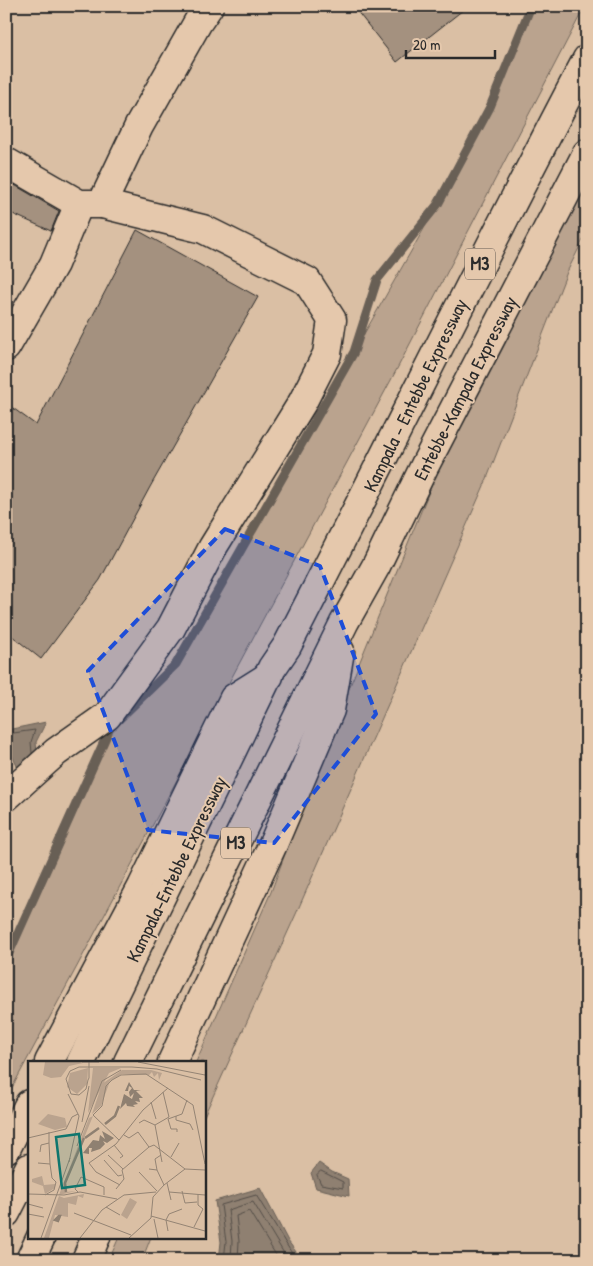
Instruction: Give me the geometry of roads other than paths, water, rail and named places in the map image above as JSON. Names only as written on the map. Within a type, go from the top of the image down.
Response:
[{"type":"main road","points":[[6,347],[209,6]]},
{"type":"main road","name":"Kampala - Entebbe Expressway","points":[[269,676],[377,472],[493,236],[587,60]]},
{"type":"main road","name":"Entebbe-Kampala Expressway","points":[[344,623],[376,566],[425,465],[587,153]]},
{"type":"main road","points":[[6,162],[91,204],[203,229],[307,281],[332,320],[327,354],[302,403],[214,547],[171,628],[107,716],[56,752],[6,796]]},
{"type":"main road","points":[[172,1061],[274,842],[330,710],[344,623]]},
{"type":"main road","name":"M3","points":[[128,1061],[344,623]]},
{"type":"main road","points":[[50,1061],[142,887],[234,698],[269,676]]},
{"type":"main road","name":"Kampala–Entebbe Expressway","points":[[81,1061],[269,676]]},
{"type":"main road","points":[[6,1149],[28,1106]]},
{"type":"main road","points":[[6,1213],[28,1170]]},
{"type":"main road","points":[[30,1260],[41,1238]]},
{"type":"main road","points":[[86,1260],[96,1238]]},
{"type":"water","points":[[46,722],[36,742],[38,763],[18,768],[6,743],[7,730]]},
{"type":"water","points":[[319,1163],[332,1172],[348,1179],[349,1196],[316,1188],[311,1173]]},
{"type":"water","points":[[260,1188],[288,1241],[302,1260],[219,1260],[221,1242],[215,1201]]},
{"type":"waterway","points":[[6,960],[110,728],[176,664],[354,352],[377,280],[438,204],[490,107],[531,6]]},
{"type":"waterway","points":[[100,1258],[106,1260]]}]
